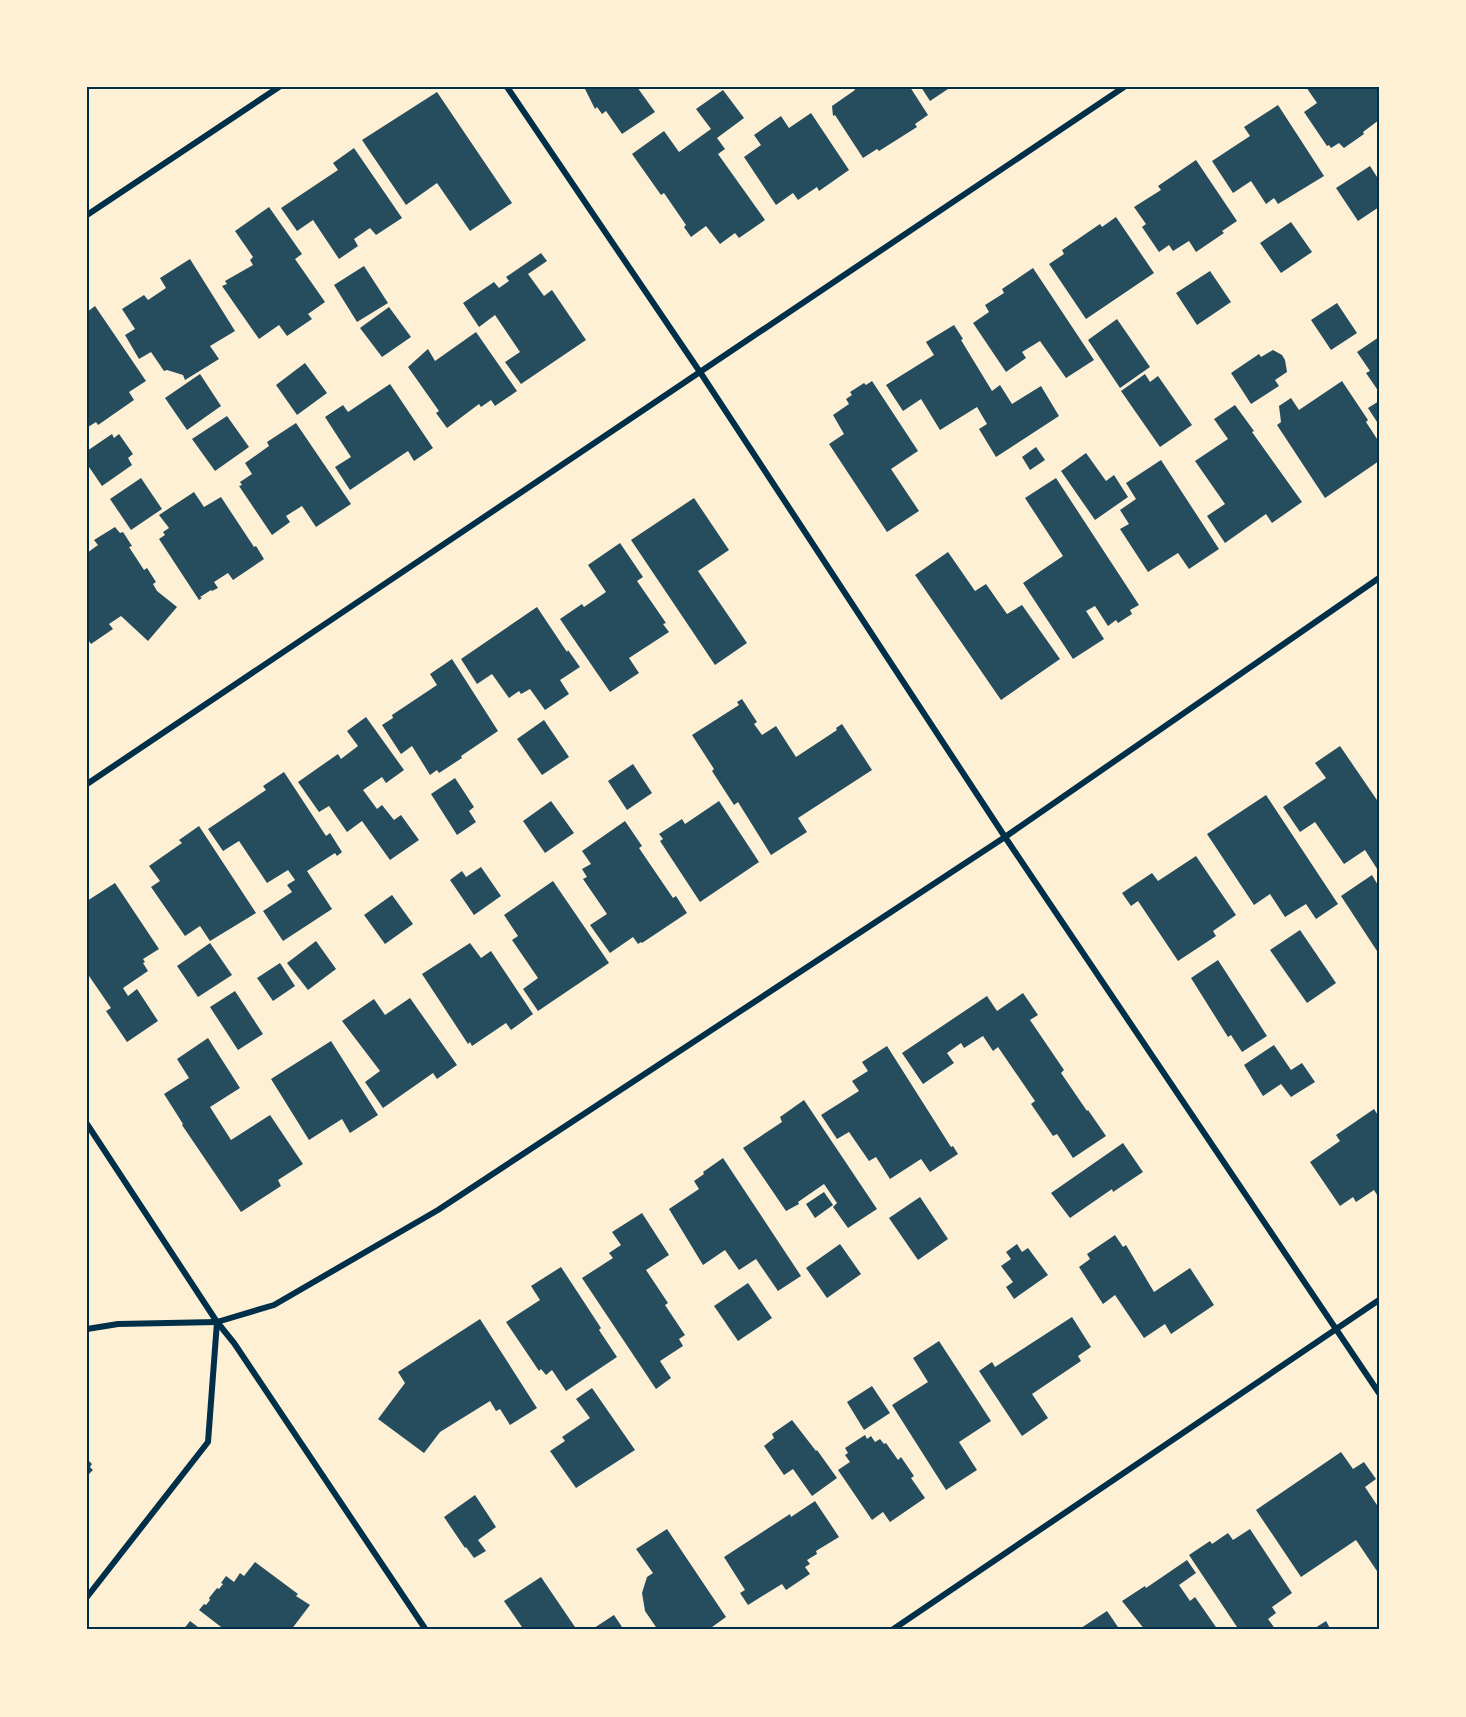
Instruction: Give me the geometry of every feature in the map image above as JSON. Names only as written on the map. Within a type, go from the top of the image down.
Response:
[{"type":"street","points":[[87,215],[279,87]]},
{"type":"street","points":[[507,87],[700,372],[1005,837],[1379,1393]]},
{"type":"street","points":[[87,784],[1124,87]]},
{"type":"street","points":[[87,1329],[118,1324],[217,1322],[273,1305],[438,1210],[1005,837],[1379,578]]},
{"type":"street","points":[[87,1124],[217,1322],[240,1352],[426,1630]]},
{"type":"street","points":[[892,1630],[1379,1300]]},
{"type":"street","points":[[87,1597],[208,1442],[217,1322]]},
{"type":"building","points":[[584,87],[637,87],[655,112],[622,134],[606,111],[602,114],[597,107],[595,109]]},
{"type":"building","points":[[853,87],[910,87],[928,115],[915,124],[917,127],[879,151],[877,149],[863,158],[835,115],[833,116],[832,106],[855,90]]},
{"type":"building","points":[[921,87],[951,87],[930,101]]},
{"type":"building","points":[[1306,87],[1379,87],[1379,120],[1344,148],[1339,143],[1331,148],[1327,146],[1304,112],[1317,103]]},
{"type":"building","points":[[723,90],[744,118],[717,138],[725,149],[718,154],[765,220],[739,238],[735,233],[720,244],[706,226],[691,237],[684,227],[686,225],[664,193],[661,195],[632,154],[664,131],[679,152],[711,129],[696,109]]},
{"type":"building","points":[[437,92],[512,203],[470,231],[437,183],[406,205],[362,140]]},
{"type":"building","points":[[1278,105],[1324,176],[1278,204],[1274,198],[1266,204],[1251,181],[1233,193],[1212,161],[1250,136],[1244,127]]},
{"type":"building","points":[[811,113],[849,170],[819,191],[817,187],[798,200],[793,193],[776,205],[744,157],[761,145],[754,135],[781,116],[789,128]]},
{"type":"building","points":[[354,148],[402,218],[376,235],[370,228],[354,239],[358,246],[339,259],[313,220],[297,231],[281,208],[338,170],[333,163]]},
{"type":"building","points":[[1196,160],[1237,221],[1196,252],[1189,241],[1173,251],[1169,245],[1159,252],[1142,227],[1146,224],[1134,207],[1161,190],[1158,186]]},
{"type":"building","points":[[1370,166],[1379,180],[1379,207],[1358,221],[1336,188]]},
{"type":"building","points":[[269,207],[302,254],[295,259],[325,302],[308,314],[312,319],[287,336],[279,325],[259,339],[222,286],[227,284],[225,281],[253,265],[250,260],[253,257],[235,231]]},
{"type":"building","points":[[1116,217],[1154,273],[1086,319],[1049,264],[1064,254],[1062,250],[1100,224],[1102,227]]},
{"type":"building","points":[[1291,222],[1312,252],[1281,273],[1260,243]]},
{"type":"building","points":[[541,253],[547,261],[528,274],[544,296],[552,290],[586,340],[521,384],[505,362],[520,352],[495,315],[479,327],[463,303],[494,282],[499,288],[509,281],[506,277]]},
{"type":"building","points":[[190,259],[235,331],[210,346],[219,359],[185,380],[183,375],[164,371],[151,352],[139,359],[125,335],[135,329],[122,309],[144,295],[148,300],[166,288],[160,278]]},
{"type":"building","points":[[364,266],[388,303],[357,322],[334,285]]},
{"type":"building","points":[[1033,268],[1094,360],[1066,378],[1040,341],[1022,352],[1026,358],[1006,372],[973,323],[989,312],[985,305],[1004,293],[1002,289]]},
{"type":"building","points":[[1210,271],[1231,302],[1197,325],[1176,293]]},
{"type":"building","points":[[1337,303],[1357,333],[1331,350],[1311,320]]},
{"type":"building","points":[[95,306],[146,381],[129,392],[134,400],[98,425],[96,422],[88,427],[87,312]]},
{"type":"building","points":[[389,307],[411,337],[382,357],[360,328]]},
{"type":"building","points":[[1117,319],[1150,367],[1120,388],[1088,340]]},
{"type":"building","points":[[954,325],[992,391],[1000,385],[1012,404],[1041,386],[1059,416],[996,457],[979,429],[987,424],[977,407],[940,430],[921,399],[903,411],[886,385],[934,355],[926,342]]},
{"type":"building","points":[[476,332],[517,391],[495,406],[491,400],[481,407],[479,404],[447,428],[436,413],[439,411],[408,367],[428,349],[435,361]]},
{"type":"building","points":[[1379,337],[1379,392],[1366,373],[1370,371],[1357,352]]},
{"type":"building","points":[[1273,350],[1282,355],[1287,372],[1275,380],[1279,386],[1251,404],[1231,373],[1259,354],[1261,357]]},
{"type":"building","points":[[305,363],[327,393],[297,415],[276,385]]},
{"type":"building","points":[[200,374],[221,406],[187,430],[165,398]]},
{"type":"building","points":[[1145,374],[1150,382],[1158,376],[1192,425],[1160,447],[1121,391]]},
{"type":"building","points":[[872,381],[918,451],[891,469],[919,511],[887,532],[829,444],[844,434],[833,415],[849,404],[846,399],[852,395],[850,392]]},
{"type":"building","points":[[1342,381],[1368,420],[1366,422],[1379,442],[1379,461],[1325,498],[1277,425],[1281,422],[1279,406],[1291,398],[1299,410]]},
{"type":"building","points":[[390,384],[433,448],[414,461],[408,451],[350,490],[335,467],[351,457],[325,417],[343,405],[348,412]]},
{"type":"building","points":[[1379,401],[1379,425],[1368,408]]},
{"type":"building","points":[[1235,405],[1302,502],[1272,523],[1266,514],[1225,543],[1207,516],[1225,504],[1195,461],[1228,439],[1214,419]]},
{"type":"building","points":[[227,416],[249,447],[215,471],[192,439]]},
{"type":"building","points":[[296,423],[351,504],[316,527],[302,506],[286,516],[290,522],[272,535],[239,486],[242,485],[240,482],[252,474],[245,463],[269,446],[267,442]]},
{"type":"building","points":[[112,434],[114,438],[119,434],[133,454],[128,458],[132,465],[102,486],[87,464],[87,451]]},
{"type":"building","points":[[1036,447],[1045,460],[1030,470],[1022,457]]},
{"type":"building","points":[[1086,453],[1106,481],[1114,475],[1128,497],[1095,520],[1061,471]]},
{"type":"building","points":[[1161,460],[1219,549],[1189,569],[1178,553],[1148,572],[1120,529],[1129,524],[1120,510],[1136,499],[1126,483]]},
{"type":"building","points":[[141,478],[162,509],[131,530],[110,499]]},
{"type":"building","points":[[1056,478],[1139,605],[1130,610],[1132,614],[1108,626],[1095,606],[1086,611],[1104,639],[1073,659],[1023,583],[1063,556],[1025,498]]},
{"type":"building","points":[[194,492],[204,507],[221,497],[264,559],[233,580],[228,573],[214,582],[218,588],[211,590],[199,600],[159,539],[169,528],[159,515]]},
{"type":"building","points":[[694,498],[729,550],[698,571],[747,643],[715,665],[631,540]]},
{"type":"building","points":[[115,527],[120,533],[123,532],[132,546],[129,547],[144,570],[147,568],[156,582],[153,584],[157,591],[177,607],[148,641],[121,616],[109,624],[113,629],[91,644],[87,638],[87,553],[98,545],[94,540]]},
{"type":"building","points":[[620,543],[643,577],[637,581],[666,623],[663,624],[669,632],[629,658],[639,673],[610,692],[560,619],[606,592],[588,565]]},
{"type":"building","points":[[948,552],[975,591],[986,584],[1007,614],[1022,605],[1060,659],[1001,700],[915,575]]},
{"type":"building","points":[[537,607],[567,652],[568,650],[580,667],[560,680],[569,694],[545,710],[530,689],[521,694],[519,691],[509,698],[492,674],[477,684],[461,659]]},
{"type":"building","points":[[452,659],[498,731],[439,773],[437,770],[430,775],[412,746],[401,754],[382,725],[393,718],[392,715],[437,685],[430,674]]},
{"type":"building","points":[[742,699],[757,722],[754,724],[762,735],[776,726],[796,757],[837,730],[836,728],[842,724],[872,770],[798,818],[807,832],[771,855],[738,802],[734,805],[692,735],[739,705],[737,702]]},
{"type":"building","points":[[366,717],[404,770],[386,783],[382,777],[363,790],[377,809],[382,805],[394,820],[401,815],[419,840],[390,860],[362,821],[347,832],[329,806],[319,812],[298,782],[338,754],[341,759],[358,746],[347,731]]},
{"type":"building","points":[[544,720],[569,757],[542,775],[517,739]]},
{"type":"building","points":[[1340,746],[1379,803],[1379,872],[1365,850],[1344,864],[1315,822],[1300,832],[1283,807],[1326,778],[1315,763]]},
{"type":"building","points":[[633,764],[652,793],[627,810],[608,781]]},
{"type":"building","points":[[284,772],[326,836],[330,833],[342,852],[337,856],[335,853],[307,871],[332,909],[283,941],[263,911],[292,892],[287,885],[295,880],[288,870],[267,883],[239,841],[223,851],[208,829],[266,790],[263,786]]},
{"type":"building","points":[[455,778],[474,807],[469,811],[476,822],[457,835],[431,794]]},
{"type":"building","points":[[1266,795],[1338,904],[1316,919],[1306,904],[1285,917],[1270,894],[1254,905],[1207,834]]},
{"type":"building","points":[[551,801],[574,833],[545,853],[523,821]]},
{"type":"building","points":[[719,801],[759,862],[700,902],[660,841],[663,839],[659,834],[682,819],[685,824]]},
{"type":"building","points":[[625,821],[642,846],[639,848],[673,898],[676,896],[687,913],[642,943],[638,944],[633,937],[610,953],[590,925],[607,914],[583,879],[587,877],[582,869],[591,864],[582,851]]},
{"type":"building","points":[[199,826],[256,913],[210,941],[200,926],[185,936],[151,887],[160,881],[149,866],[182,843],[179,840]]},
{"type":"building","points":[[1196,856],[1236,915],[1213,931],[1216,936],[1178,961],[1138,901],[1131,906],[1122,893],[1152,873],[1158,881]]},
{"type":"building","points":[[481,867],[501,896],[474,915],[450,880],[462,871],[466,877]]},
{"type":"building","points":[[1372,875],[1379,887],[1379,949],[1377,951],[1341,896]]},
{"type":"building","points":[[553,881],[609,963],[538,1011],[523,989],[538,978],[512,940],[518,936],[504,915]]},
{"type":"building","points":[[115,883],[159,949],[143,959],[148,971],[123,988],[128,996],[137,989],[158,1021],[127,1042],[106,1011],[111,1008],[87,973],[87,901]]},
{"type":"building","points":[[392,895],[413,924],[385,944],[364,915]]},
{"type":"building","points":[[1300,930],[1336,983],[1307,1003],[1270,950]]},
{"type":"building","points":[[316,941],[336,969],[308,990],[287,963]]},
{"type":"building","points":[[210,943],[232,975],[198,997],[177,966]]},
{"type":"building","points":[[470,943],[481,958],[491,951],[533,1014],[511,1030],[506,1023],[472,1046],[470,1042],[468,1044],[422,974]]},
{"type":"building","points":[[1218,960],[1267,1036],[1242,1052],[1231,1035],[1228,1037],[1191,978]]},
{"type":"building","points":[[280,963],[295,986],[273,1001],[257,978]]},
{"type":"building","points":[[235,991],[263,1034],[238,1050],[210,1007]]},
{"type":"building","points":[[1023,993],[1038,1015],[1030,1020],[1064,1070],[1061,1073],[1106,1136],[1073,1158],[1057,1134],[1053,1136],[1031,1104],[1035,1101],[998,1047],[993,1051],[983,1036],[964,1048],[961,1043],[947,1053],[954,1063],[923,1084],[902,1053],[987,996],[997,1011]]},
{"type":"building","points":[[410,998],[457,1065],[437,1079],[433,1073],[383,1108],[365,1082],[380,1071],[342,1021],[374,999],[385,1015]]},
{"type":"building","points":[[208,1038],[240,1088],[210,1107],[231,1140],[270,1115],[303,1164],[278,1180],[281,1186],[241,1212],[182,1125],[164,1094],[189,1078],[177,1059]]},
{"type":"building","points":[[331,1041],[378,1115],[350,1133],[342,1119],[309,1140],[271,1079]]},
{"type":"building","points":[[1274,1045],[1291,1070],[1302,1063],[1315,1082],[1291,1097],[1281,1084],[1263,1096],[1244,1065]]},
{"type":"building","points":[[887,1046],[951,1147],[953,1146],[958,1154],[930,1172],[921,1159],[890,1179],[876,1157],[869,1161],[849,1132],[837,1139],[821,1115],[859,1091],[852,1081],[868,1071],[862,1062]]},
{"type":"building","points":[[804,1100],[877,1209],[848,1228],[833,1207],[837,1203],[824,1184],[798,1202],[799,1204],[786,1211],[743,1148],[782,1122],[780,1117]]},
{"type":"building","points":[[1374,1109],[1379,1117],[1379,1198],[1374,1190],[1356,1202],[1353,1197],[1340,1206],[1310,1162],[1340,1141],[1336,1135]]},
{"type":"building","points":[[1123,1143],[1143,1172],[1113,1192],[1112,1189],[1070,1218],[1051,1193]]},
{"type":"building","points":[[723,1158],[801,1276],[778,1291],[756,1259],[739,1270],[725,1250],[703,1265],[669,1209],[699,1189],[694,1181]]},
{"type":"building","points":[[824,1192],[833,1205],[815,1218],[806,1204]]},
{"type":"building","points":[[920,1197],[948,1239],[918,1260],[889,1218]]},
{"type":"building","points":[[642,1213],[669,1255],[646,1270],[668,1303],[665,1305],[685,1335],[679,1339],[683,1346],[660,1361],[671,1378],[656,1389],[582,1278],[613,1258],[609,1253],[621,1245],[612,1232]]},
{"type":"building","points":[[1115,1235],[1123,1247],[1126,1245],[1154,1292],[1190,1268],[1214,1305],[1171,1334],[1165,1324],[1144,1338],[1115,1295],[1103,1304],[1079,1267],[1090,1259],[1087,1254]]},
{"type":"building","points":[[840,1244],[861,1274],[827,1298],[806,1268]]},
{"type":"building","points":[[1017,1244],[1022,1252],[1028,1248],[1048,1275],[1014,1299],[1006,1287],[1013,1282],[1001,1266],[1011,1259],[1006,1252]]},
{"type":"building","points":[[561,1267],[617,1357],[566,1391],[552,1370],[546,1375],[541,1369],[539,1371],[506,1322],[540,1300],[531,1286]]},
{"type":"building","points":[[748,1283],[772,1318],[738,1341],[714,1306]]},
{"type":"building","points":[[1072,1317],[1091,1347],[1078,1356],[1081,1361],[1032,1394],[1048,1418],[1022,1436],[979,1371],[992,1362],[995,1367]]},
{"type":"building","points":[[480,1319],[537,1408],[510,1425],[500,1409],[496,1411],[490,1401],[440,1432],[424,1453],[378,1419],[405,1383],[398,1372]]},
{"type":"building","points":[[939,1341],[991,1421],[959,1442],[977,1470],[946,1490],[892,1405],[928,1382],[913,1358]]},
{"type":"building","points":[[872,1386],[890,1413],[864,1430],[847,1402]]},
{"type":"building","points":[[592,1388],[635,1450],[576,1488],[550,1451],[565,1441],[562,1437],[590,1418],[576,1399]]},
{"type":"building","points":[[792,1420],[837,1478],[812,1496],[793,1469],[784,1475],[764,1446],[774,1438],[772,1434]]},
{"type":"building","points":[[865,1435],[867,1439],[871,1436],[875,1442],[880,1439],[884,1444],[886,1443],[898,1460],[901,1457],[914,1476],[911,1478],[925,1498],[890,1522],[883,1512],[872,1520],[838,1470],[850,1462],[845,1455],[848,1453],[845,1448]]},
{"type":"building","points":[[1341,1452],[1353,1469],[1364,1462],[1376,1479],[1365,1487],[1379,1508],[1379,1574],[1356,1540],[1301,1577],[1256,1510]]},
{"type":"building","points":[[87,1459],[92,1464],[90,1467],[93,1470],[87,1476]]},
{"type":"building","points":[[475,1495],[496,1527],[478,1540],[486,1551],[474,1558],[444,1517]]},
{"type":"building","points":[[815,1501],[839,1537],[816,1551],[817,1554],[807,1560],[810,1564],[805,1567],[810,1574],[786,1590],[782,1584],[748,1605],[740,1593],[745,1590],[724,1557],[790,1514],[791,1517]]},
{"type":"building","points":[[667,1529],[726,1617],[708,1630],[658,1630],[645,1611],[642,1593],[647,1577],[653,1573],[636,1549]]},
{"type":"building","points":[[1250,1529],[1292,1593],[1272,1607],[1276,1613],[1268,1619],[1276,1630],[1239,1630],[1189,1555],[1210,1541],[1212,1544],[1228,1533],[1233,1540]]},
{"type":"building","points":[[1187,1560],[1196,1573],[1179,1585],[1190,1601],[1195,1597],[1218,1630],[1145,1630],[1122,1601],[1145,1586],[1146,1588]]},
{"type":"building","points":[[255,1562],[310,1605],[291,1630],[225,1630],[199,1610],[223,1584],[221,1583],[226,1576],[234,1582],[240,1573],[244,1576]]},
{"type":"building","points":[[541,1577],[577,1630],[524,1630],[504,1601]]},
{"type":"building","points":[[1107,1611],[1120,1630],[1078,1630]]},
{"type":"building","points":[[614,1615],[624,1630],[591,1630]]},
{"type":"building","points":[[190,1621],[202,1630],[183,1630]]},
{"type":"building","points":[[1326,1621],[1331,1630],[1312,1630]]}]
